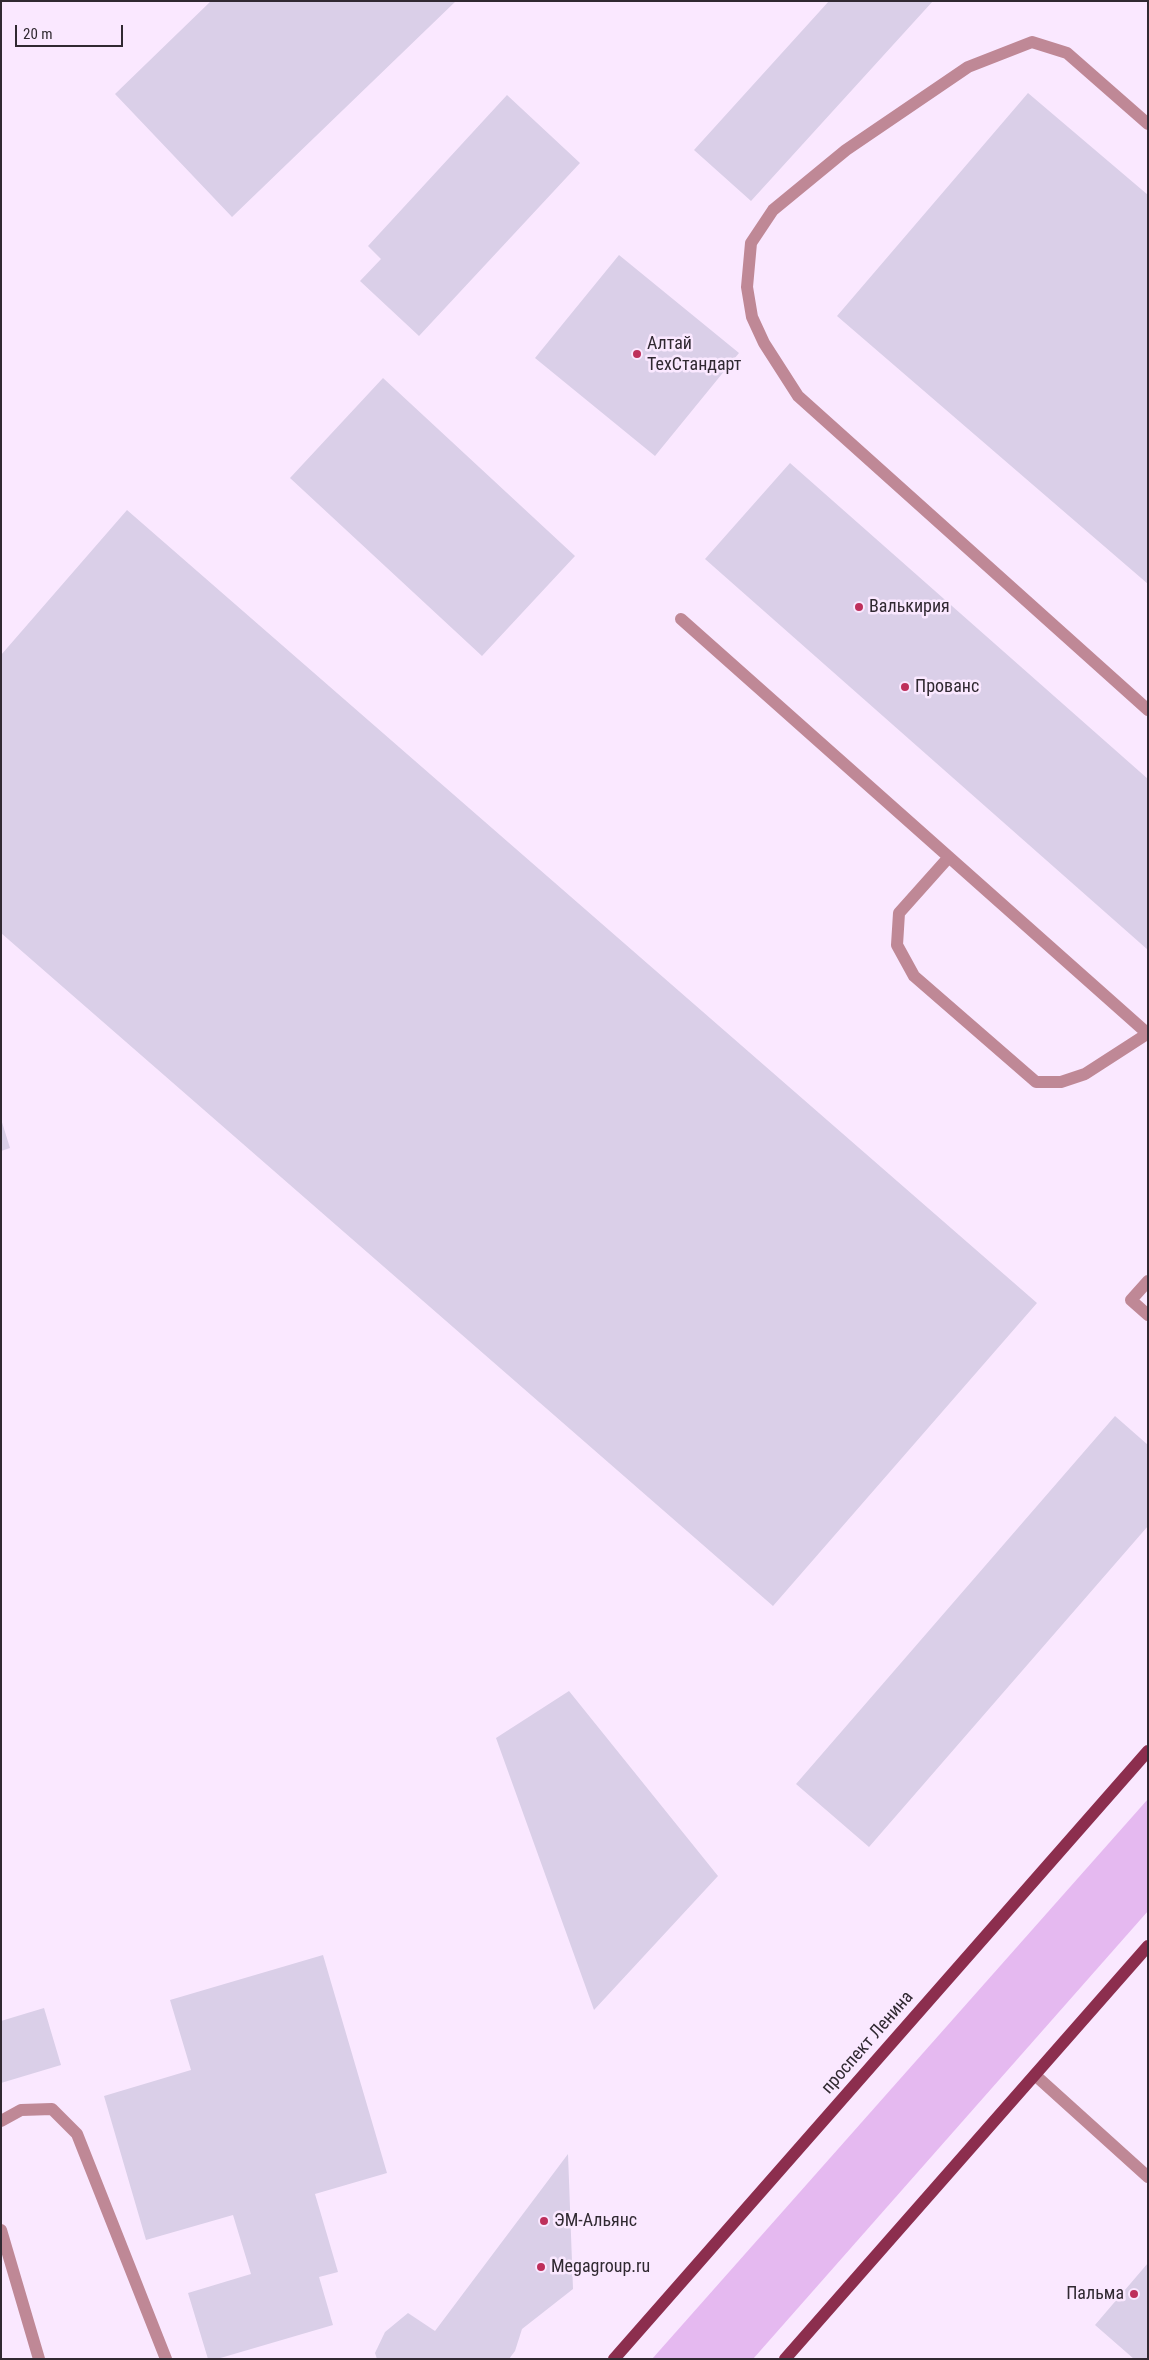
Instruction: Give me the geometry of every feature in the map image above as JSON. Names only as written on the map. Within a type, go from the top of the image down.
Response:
[{"type":"main road","name":"проспект Ленина","points":[[614,2359],[1148,1751]]},
{"type":"main road","points":[[785,2359],[1148,1946]]},
{"type":"lane","points":[[1148,124],[1067,53],[1032,42],[968,67],[846,150],[773,210],[751,243],[747,287],[752,316],[764,343],[798,396],[1148,710]]},
{"type":"lane","points":[[681,619],[949,857],[1148,1034],[1085,1074],[1061,1082],[1036,1082],[914,976],[897,945],[900,913],[949,857]]},
{"type":"lane","points":[[1148,1281],[1131,1300],[1148,1315]]},
{"type":"lane","points":[[1035,2075],[1148,2178]]},
{"type":"lane","points":[[1,2121],[21,2110],[52,2109],[78,2134],[166,2359]]},
{"type":"lane","points":[[1,2230],[39,2359]]},
{"type":"shaded area","points":[[1148,1799],[1148,1911],[753,2359],[652,2359]]},
{"type":"building","points":[[211,1],[456,1],[232,217],[115,94]]},
{"type":"building","points":[[829,1],[933,1],[751,201],[694,150]]},
{"type":"building","points":[[1028,93],[1148,195],[1148,584],[837,316]]},
{"type":"building","points":[[507,95],[580,163],[419,336],[360,281],[381,259],[368,246]]},
{"type":"building","points":[[619,255],[739,353],[655,456],[535,358]]},
{"type":"building","points":[[383,378],[575,556],[482,656],[290,478]]},
{"type":"building","points":[[790,463],[1148,779],[1148,950],[705,559]]},
{"type":"building","points":[[127,510],[1037,1303],[773,1606],[1,933],[1,655]]},
{"type":"building","points":[[1,1119],[10,1148],[1,1151]]},
{"type":"building","points":[[1115,1416],[1148,1445],[1148,1526],[869,1847],[796,1784]]},
{"type":"building","points":[[569,1691],[718,1876],[594,2010],[496,1738]]},
{"type":"building","points":[[323,1955],[387,2173],[315,2194],[338,2272],[319,2277],[333,2325],[217,2359],[208,2359],[188,2293],[251,2274],[233,2215],[146,2240],[104,2096],[191,2070],[170,2000]]},
{"type":"building","points":[[44,2008],[61,2065],[1,2083],[1,2021]]},
{"type":"building","name":"ЭМ-Альянс","points":[[568,2154],[573,2289],[522,2329],[515,2351],[509,2359],[377,2359],[375,2353],[385,2332],[408,2313],[435,2331]]},
{"type":"building","name":"Пальма","points":[[1148,2263],[1148,2359],[1134,2359],[1095,2325]]},
{"type":"place","name":"Алтай ТехСтандарт","points":[[637,354]]},
{"type":"place","name":"Валькирия","points":[[859,607]]},
{"type":"place","name":"Прованс","points":[[905,687]]},
{"type":"place","name":"ЭМ-Альянс","points":[[544,2221]]},
{"type":"place","name":"Megagroup.ru","points":[[541,2267]]},
{"type":"place","name":"Пальма","points":[[1134,2294]]}]
